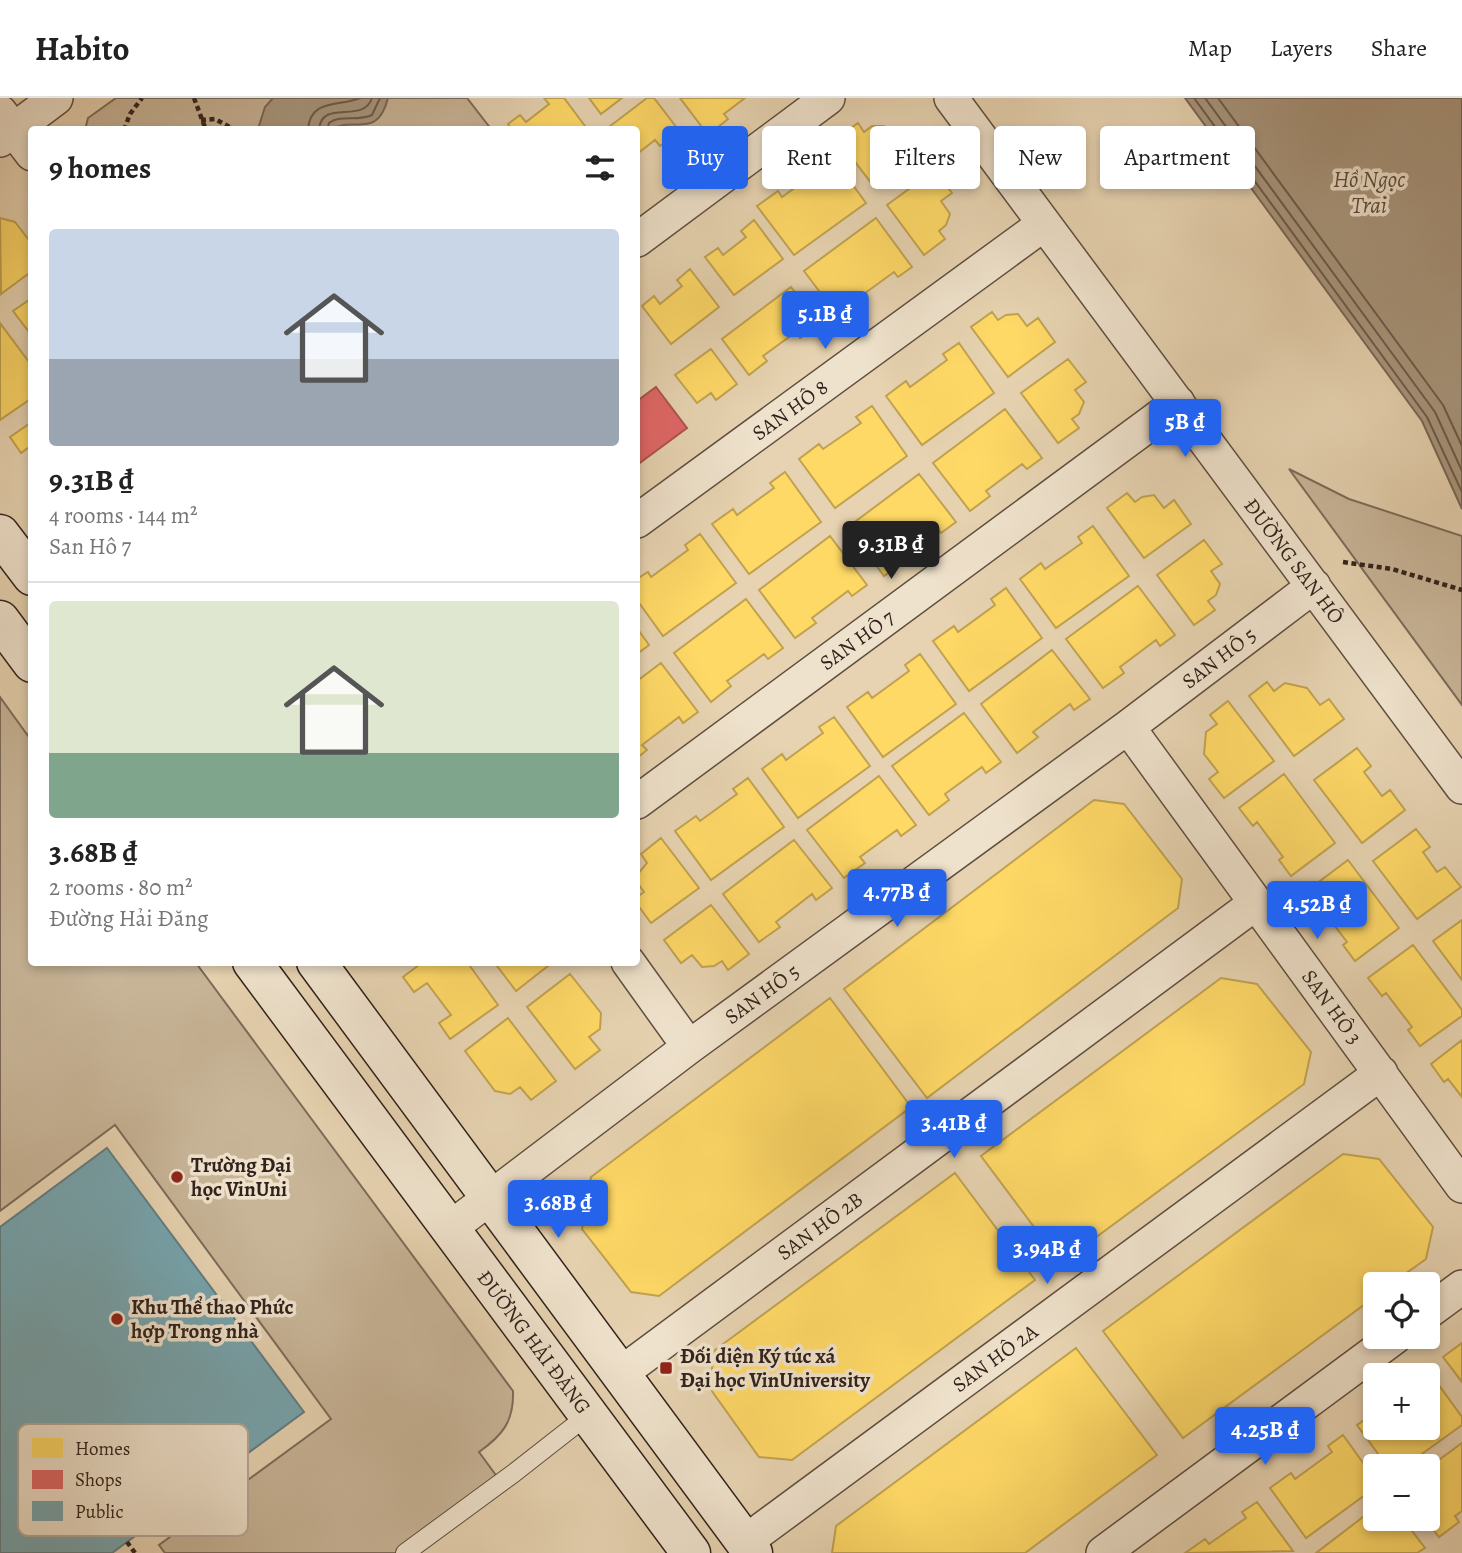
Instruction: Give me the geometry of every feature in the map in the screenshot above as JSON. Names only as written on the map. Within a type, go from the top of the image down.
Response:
[{"type":"street","points":[[11,134],[56,98]]},
{"type":"street","points":[[640,238],[828,98]]},
{"type":"street","name":"ĐƯỜNG SAN HÔ","points":[[951,98],[1462,788]]},
{"type":"street","name":"SAN HÔ 8","points":[[640,519],[1044,224]]},
{"type":"street","name":"SAN HÔ 7","points":[[640,800],[1178,403]]},
{"type":"street","points":[[0,534],[28,571]]},
{"type":"street","name":"SAN HÔ 5","points":[[449,1229],[689,1047],[1128,727],[1314,586]]},
{"type":"street","points":[[0,620],[28,658]]},
{"type":"street","name":"SAN HÔ 3","points":[[1128,727],[1462,1186]]},
{"type":"street","name":"SAN HÔ 2B","points":[[620,1374],[1256,903]]},
{"type":"street","name":"ĐƯỜNG HẢI ĐĂNG","points":[[255,966],[691,1553]]},
{"type":"street","points":[[319,966],[749,1548]]},
{"type":"street","points":[[631,966],[689,1047]]},
{"type":"street","name":"SAN HÔ 2A","points":[[749,1548],[1381,1073]]},
{"type":"street","points":[[1440,1303],[1462,1287]]},
{"type":"street","points":[[1103,1553],[1379,1349]]},
{"type":"lane","points":[[405,1553],[427,1546],[588,1415]]},
{"type":"path","points":[[126,126],[130,114],[142,98]]},
{"type":"path","points":[[194,98],[203,126]]},
{"type":"path","points":[[201,120],[215,119],[227,126]]},
{"type":"path","points":[[1343,562],[1392,569],[1462,590]]},
{"type":"path","points":[[127,1542],[135,1553]]},
{"type":"shaded area","points":[[116,98],[467,98],[489,126],[86,126],[88,118]]},
{"type":"shaded area","points":[[1289,469],[1349,499],[1462,536],[1462,705]]},
{"type":"shaded area","points":[[0,697],[28,736],[28,966],[198,966],[513,1391],[509,1419],[495,1440],[479,1452],[498,1478],[397,1553],[165,1553],[159,1545],[171,1536],[248,1536],[248,1480],[331,1419],[115,1125],[0,1211]]},
{"type":"water","points":[[273,98],[388,98],[378,119],[371,123],[339,126],[259,126],[265,107]]},
{"type":"water","name":"Hồ Ngọc Trai","points":[[1185,98],[1462,98],[1462,509],[1422,421],[1252,189],[1255,189],[1255,126],[1206,126]]},
{"type":"building: Homes","points":[[544,98],[564,98],[585,126],[508,124],[520,115],[526,122],[549,104]]},
{"type":"building: Homes","points":[[589,98],[622,98],[601,114]]},
{"type":"building: Homes","points":[[647,98],[654,98],[675,126],[662,126],[662,145],[660,146],[655,140],[640,152],[640,126],[610,126]]},
{"type":"building: Homes","points":[[680,98],[745,98],[724,114],[728,119],[719,126],[701,126]]},
{"type":"building: Homes","points":[[858,123],[864,132],[870,128],[870,181],[856,163],[856,126],[854,126]]},
{"type":"building: Homes","points":[[793,189],[856,189],[866,203],[794,255],[757,206],[778,191],[782,197]]},
{"type":"building: Homes","points":[[909,189],[949,189],[952,193],[941,201],[950,214],[946,225],[939,231],[945,239],[924,255],[887,205]]},
{"type":"building: Homes","points":[[0,218],[15,222],[28,239],[28,274],[1,294]]},
{"type":"building: Homes","points":[[876,218],[912,267],[898,277],[894,272],[857,299],[861,305],[841,320],[804,271]]},
{"type":"building: Homes","points":[[754,220],[783,259],[734,295],[705,257],[718,248],[723,255],[746,237],[741,231]]},
{"type":"building: Homes","points":[[690,269],[719,307],[671,344],[642,306],[654,296],[660,304],[682,286],[677,280]]},
{"type":"building: Homes","points":[[791,287],[820,324],[800,338],[796,332],[763,356],[767,361],[749,375],[722,339]]},
{"type":"building: Homes","points":[[28,301],[28,331],[13,311]]},
{"type":"building: Homes","points":[[992,312],[998,320],[1006,315],[1018,314],[1027,326],[1038,318],[1055,342],[1008,377],[971,327]]},
{"type":"building: Homes","points":[[0,323],[28,361],[28,401],[0,420]]},
{"type":"building: Homes","points":[[959,343],[994,393],[922,445],[886,396],[906,381],[910,387],[947,360],[943,354]]},
{"type":"building: Homes","points":[[711,349],[737,384],[716,400],[711,393],[697,403],[675,375]]},
{"type":"building: Homes","points":[[1068,359],[1086,382],[1075,390],[1084,402],[1079,414],[1072,419],[1079,428],[1058,443],[1021,393]]},
{"type":"building: Homes","points":[[872,406],[907,456],[835,508],[799,459],[819,444],[823,449],[861,423],[856,417]]},
{"type":"building: Homes","points":[[1005,409],[1042,458],[1027,469],[1022,464],[986,491],[990,496],[970,511],[933,463]]},
{"type":"building: Homes","points":[[28,425],[28,448],[21,453],[10,437]]},
{"type":"building: Homes","points":[[785,472],[821,522],[749,574],[712,524],[733,509],[737,515],[774,488],[770,483]]},
{"type":"building: Homes","points":[[919,474],[956,522],[941,533],[937,528],[900,555],[905,561],[884,576],[848,527]]},
{"type":"building: Homes","points":[[1127,493],[1135,502],[1142,497],[1154,495],[1164,508],[1174,500],[1191,524],[1144,558],[1107,508]]},
{"type":"building: Homes","points":[[1093,526],[1129,576],[1056,628],[1020,579],[1041,563],[1045,569],[1082,543],[1078,537]]},
{"type":"building: Homes","points":[[700,534],[736,583],[663,636],[640,604],[640,577],[648,572],[651,577],[688,550],[685,545]]},
{"type":"building: Homes","points":[[830,536],[867,585],[852,596],[848,591],[812,618],[816,623],[795,638],[759,590]]},
{"type":"building: Homes","points":[[1204,540],[1222,564],[1211,571],[1220,584],[1216,595],[1208,601],[1215,610],[1194,625],[1157,575]]},
{"type":"building: Homes","points":[[1138,586],[1175,635],[1160,646],[1156,640],[1120,667],[1124,673],[1103,688],[1066,639]]},
{"type":"building: Homes","points":[[1006,588],[1042,638],[969,691],[933,641],[954,626],[958,632],[995,605],[991,599]]},
{"type":"building: Homes","points":[[746,599],[783,648],[768,659],[764,654],[727,681],[731,686],[711,702],[674,653]]},
{"type":"building: Homes","points":[[640,632],[649,645],[640,652]]},
{"type":"building: Homes","points":[[1052,650],[1090,699],[1074,710],[1070,704],[1033,732],[1038,737],[1017,753],[981,704]]},
{"type":"building: Homes","points":[[920,654],[956,704],[883,757],[847,707],[868,692],[872,698],[909,671],[905,665]]},
{"type":"building: Homes","points":[[661,663],[698,712],[683,723],[679,717],[642,745],[647,750],[640,756],[640,679]]},
{"type":"building: Homes","points":[[1267,682],[1274,691],[1285,683],[1307,688],[1320,705],[1329,699],[1344,719],[1294,756],[1249,696]]},
{"type":"building: Homes","points":[[1228,701],[1274,761],[1224,798],[1209,779],[1218,772],[1204,754],[1206,732],[1217,724],[1210,715]]},
{"type":"building: Homes","points":[[964,713],[1001,762],[986,773],[982,767],[945,794],[949,800],[929,815],[892,766]]},
{"type":"building: Homes","points":[[834,717],[870,766],[798,818],[762,769],[782,754],[786,760],[823,733],[819,727]]},
{"type":"building: Homes","points":[[1357,748],[1371,766],[1364,772],[1382,796],[1390,790],[1405,810],[1362,843],[1314,780]]},
{"type":"building: Homes","points":[[1284,774],[1335,843],[1291,876],[1279,860],[1283,857],[1257,822],[1253,826],[1239,808]]},
{"type":"building: Homes","points":[[879,776],[916,825],[901,836],[897,830],[860,857],[865,863],[844,878],[807,830]]},
{"type":"building: Homes","points":[[748,778],[784,827],[711,880],[675,831],[696,816],[700,821],[737,794],[733,789]]},
{"type":"building: Homes","points":[[1094,800],[1124,804],[1182,879],[1178,908],[927,1098],[844,989]]},
{"type":"building: Homes","points":[[1416,829],[1430,847],[1423,852],[1437,872],[1445,867],[1461,887],[1417,919],[1373,861]]},
{"type":"building: Homes","points":[[661,838],[699,888],[651,923],[640,908],[640,895],[644,892],[640,886],[640,871],[647,863],[641,854]]},
{"type":"building: Homes","points":[[794,840],[832,888],[816,900],[812,894],[776,922],[780,927],[759,942],[723,894]]},
{"type":"building: Homes","points":[[1348,860],[1399,928],[1355,961],[1343,945],[1347,942],[1321,908],[1317,911],[1304,893]]},
{"type":"building: Homes","points":[[711,905],[749,954],[728,970],[722,961],[714,966],[702,967],[692,955],[681,963],[664,940]]},
{"type":"building: Homes","points":[[1462,920],[1462,980],[1433,941]]},
{"type":"building: Homes","points":[[1413,945],[1462,1010],[1462,1016],[1420,1046],[1408,1030],[1412,1027],[1386,993],[1382,996],[1368,978]]},
{"type":"building: Homes","points":[[418,966],[470,966],[498,1005],[450,1039],[439,1023],[451,1015],[427,983],[414,992],[403,977]]},
{"type":"building: Homes","points":[[497,966],[548,966],[516,991]]},
{"type":"building: Homes","points":[[570,974],[601,1013],[600,1029],[589,1037],[600,1050],[575,1069],[527,1007]]},
{"type":"building: Homes","points":[[1221,978],[1257,984],[1311,1052],[1304,1084],[1061,1263],[981,1156]]},
{"type":"building: Homes","points":[[830,998],[911,1107],[659,1296],[631,1292],[582,1229],[591,1177]]},
{"type":"building: Homes","points":[[508,1018],[556,1081],[531,1100],[520,1087],[510,1094],[495,1091],[465,1051]]},
{"type":"building: Homes","points":[[1462,1040],[1462,1097],[1448,1079],[1444,1082],[1431,1064]]},
{"type":"building: Homes","points":[[1343,1154],[1379,1159],[1433,1227],[1426,1259],[1408,1272],[1363,1272],[1363,1306],[1183,1438],[1103,1331]]},
{"type":"building: Homes","points":[[955,1173],[1035,1280],[792,1460],[759,1457],[709,1387],[715,1350]]},
{"type":"building: Homes","points":[[1462,1343],[1462,1382],[1443,1357]]},
{"type":"building: Homes","points":[[1076,1348],[1157,1455],[1025,1553],[832,1553],[836,1526]]},
{"type":"building: Homes","points":[[1440,1387],[1462,1417],[1462,1425],[1422,1454],[1378,1454],[1368,1440],[1440,1440]]},
{"type":"building: Homes","points":[[1363,1421],[1363,1433],[1357,1425]]},
{"type":"building: Homes","points":[[1343,1435],[1363,1463],[1363,1496],[1306,1538],[1270,1488],[1291,1473],[1295,1479],[1332,1452],[1328,1446]]},
{"type":"building: Homes","points":[[1462,1443],[1462,1511],[1455,1516],[1459,1522],[1439,1537],[1434,1531],[1440,1531],[1440,1459]]},
{"type":"building: Homes","points":[[1257,1502],[1293,1551],[1185,1553],[1205,1539],[1209,1544],[1246,1518],[1242,1512]]},
{"type":"building: Homes","points":[[1363,1517],[1363,1531],[1412,1531],[1425,1548],[1417,1553],[1316,1553]]},
{"type":"building: Shops","points":[[656,387],[687,428],[640,463],[640,399]]},
{"type":"building: Public","name":"Khu Thể thao Phức hợp Trong nhà","points":[[107,1148],[304,1412],[248,1453],[248,1424],[18,1424],[18,1536],[135,1536],[112,1553],[0,1553],[0,1227]]},
{"type":"place","name":"Trường Đại học VinUni","points":[[177,1177]]},
{"type":"place","name":"Khu Thể thao Phức hợp Trong nhà","points":[[117,1319]]},
{"type":"place","name":"Đối diện Ký túc xá Đại học VinUniversity","points":[[666,1368]]}]
